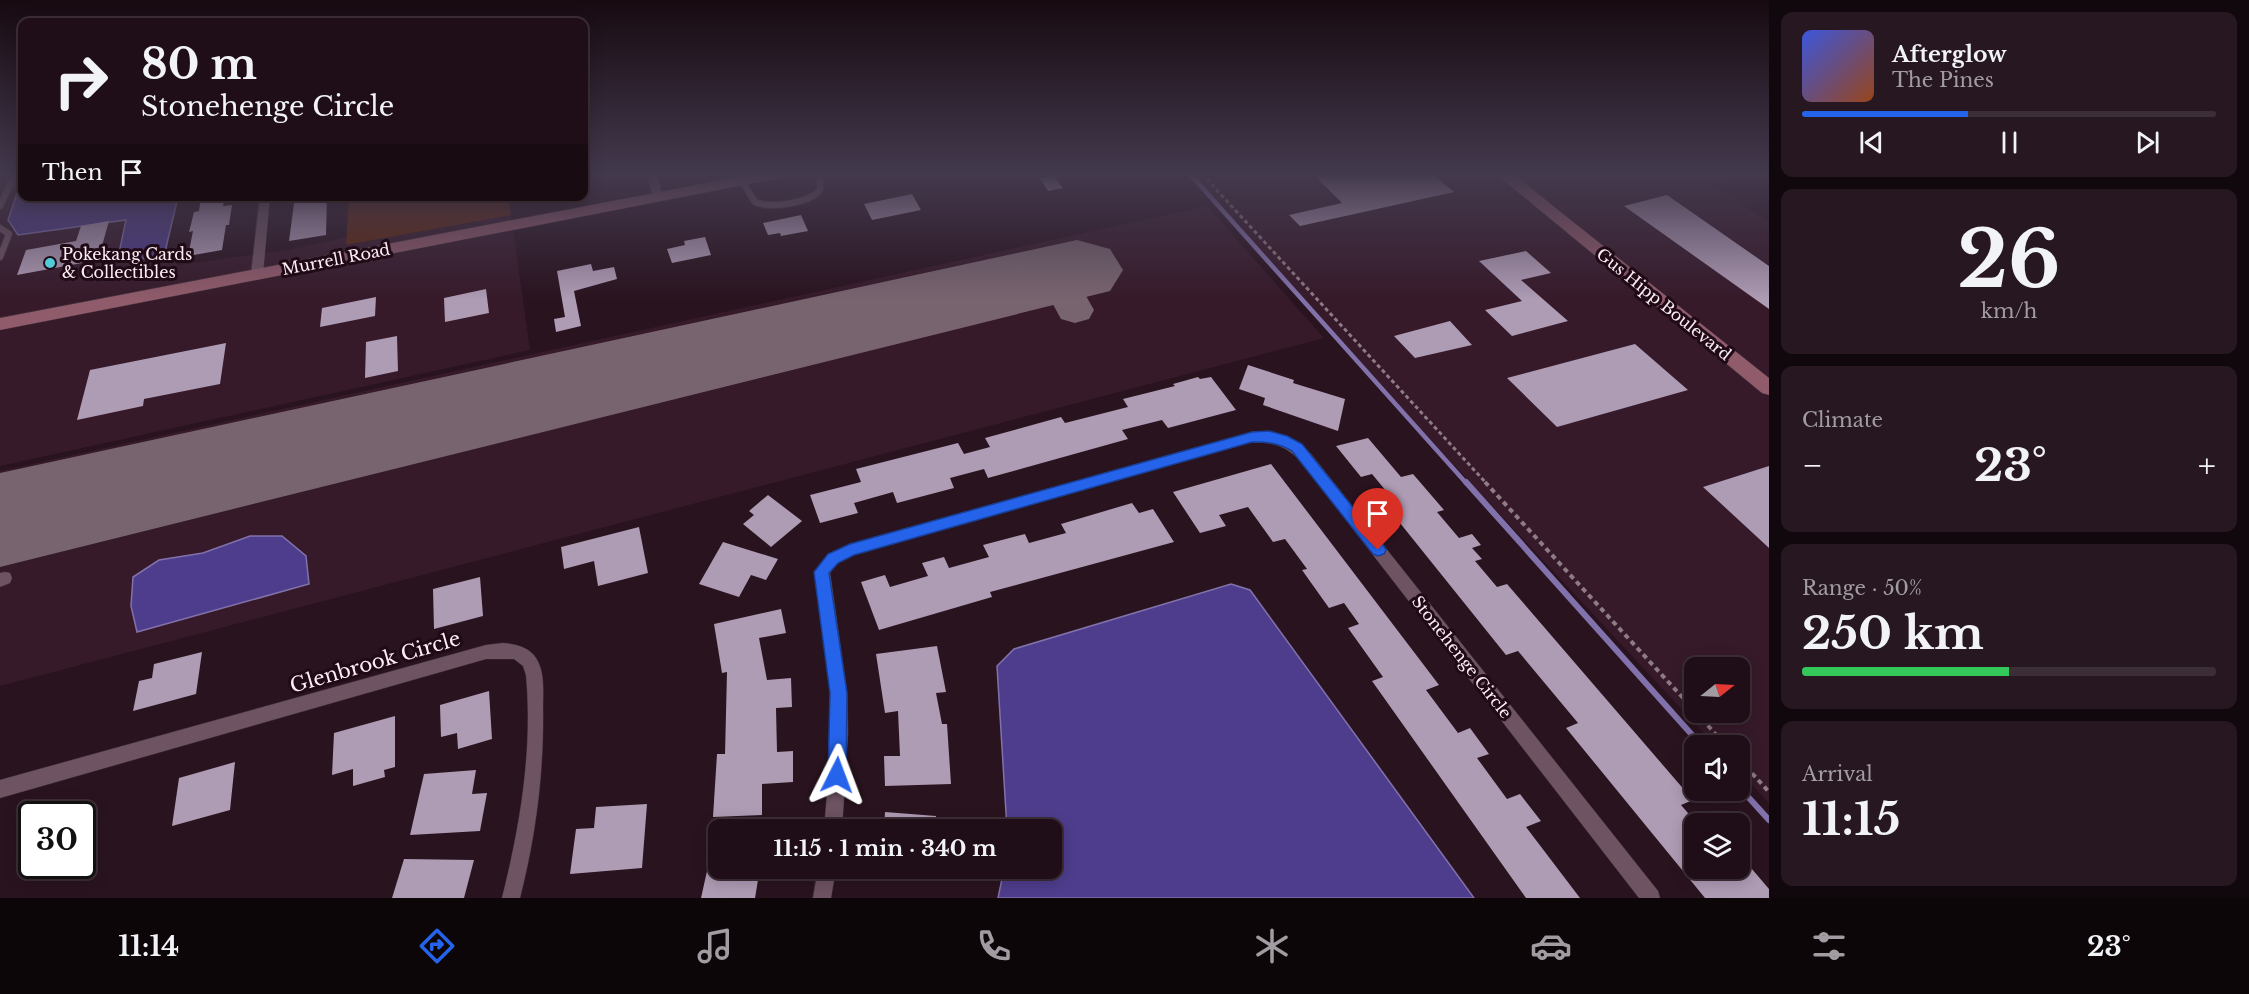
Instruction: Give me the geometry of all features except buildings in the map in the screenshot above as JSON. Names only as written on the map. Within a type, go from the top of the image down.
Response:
[{"type":"street","points":[[257,274],[263,216]]},
{"type":"street","name":"Murrell Road","points":[[0,324],[560,216]]},
{"type":"street","name":"Gus Hipp Boulevard","points":[[1555,216],[1769,388]]},
{"type":"street","name":"Stonehenge Circle","points":[[834,819],[840,732],[838,693],[822,572],[833,558],[862,547],[1252,437],[1269,436],[1282,439],[1297,448],[1651,898]]},
{"type":"street","name":"Glenbrook Circle","points":[[0,789],[486,652],[507,649],[521,654],[530,662],[534,675],[536,729],[532,786],[522,853],[511,898]]},
{"type":"street","points":[[822,898],[825,879]]},
{"type":"lane","points":[[0,228],[9,234],[0,256]]},
{"type":"path","points":[[1240,216],[1684,699]]},
{"type":"path","points":[[1706,723],[1716,735]]},
{"type":"path","points":[[1750,771],[1769,792]]},
{"type":"shaded area","points":[[0,216],[9,216],[8,219],[18,235],[127,220],[126,256],[150,259],[170,258],[178,265],[289,250],[347,237],[347,245],[511,216],[511,221],[0,320]]},
{"type":"shaded area","points":[[9,216],[174,216],[165,252],[154,257],[143,258],[119,253],[126,220],[18,235],[8,220]]},
{"type":"shaded area","points":[[348,216],[506,216],[346,245]]},
{"type":"shaded area","points":[[1162,216],[1216,216],[1324,338],[0,686],[0,471]]},
{"type":"shaded area","points":[[1223,216],[1547,216],[1769,396],[1769,803],[1750,783],[1750,735],[1706,735],[1694,723],[1750,723],[1750,657],[1684,657],[1684,712]]},
{"type":"shaded area","points":[[1563,216],[1760,216],[1769,222],[1769,380]]},
{"type":"shaded area","points":[[513,229],[530,350],[0,466],[0,329]]},
{"type":"shaded area","points":[[250,536],[282,536],[306,556],[309,584],[137,632],[131,606],[133,577],[159,560],[203,553]]},
{"type":"shaded area","points":[[1231,584],[1250,590],[1474,898],[998,898],[1002,879],[1062,879],[1062,819],[1006,819],[997,666],[1014,649]]},
{"type":"waterway","points":[[1227,216],[1467,484]]},
{"type":"waterway","points":[[1466,482],[1692,735]]},
{"type":"waterway","points":[[1750,799],[1769,820]]},
{"type":"taxiway","points":[[1056,275],[1075,310]]},
{"type":"runway","points":[[0,520],[1077,270]]},
{"type":"place","name":"Pokekang Cards & Collectibles","points":[[50,263]]},
{"type":"route","points":[[837,775],[840,732],[838,693],[822,572],[833,558],[850,550],[1252,437],[1269,436],[1282,439],[1297,448],[1378,550]]}]
